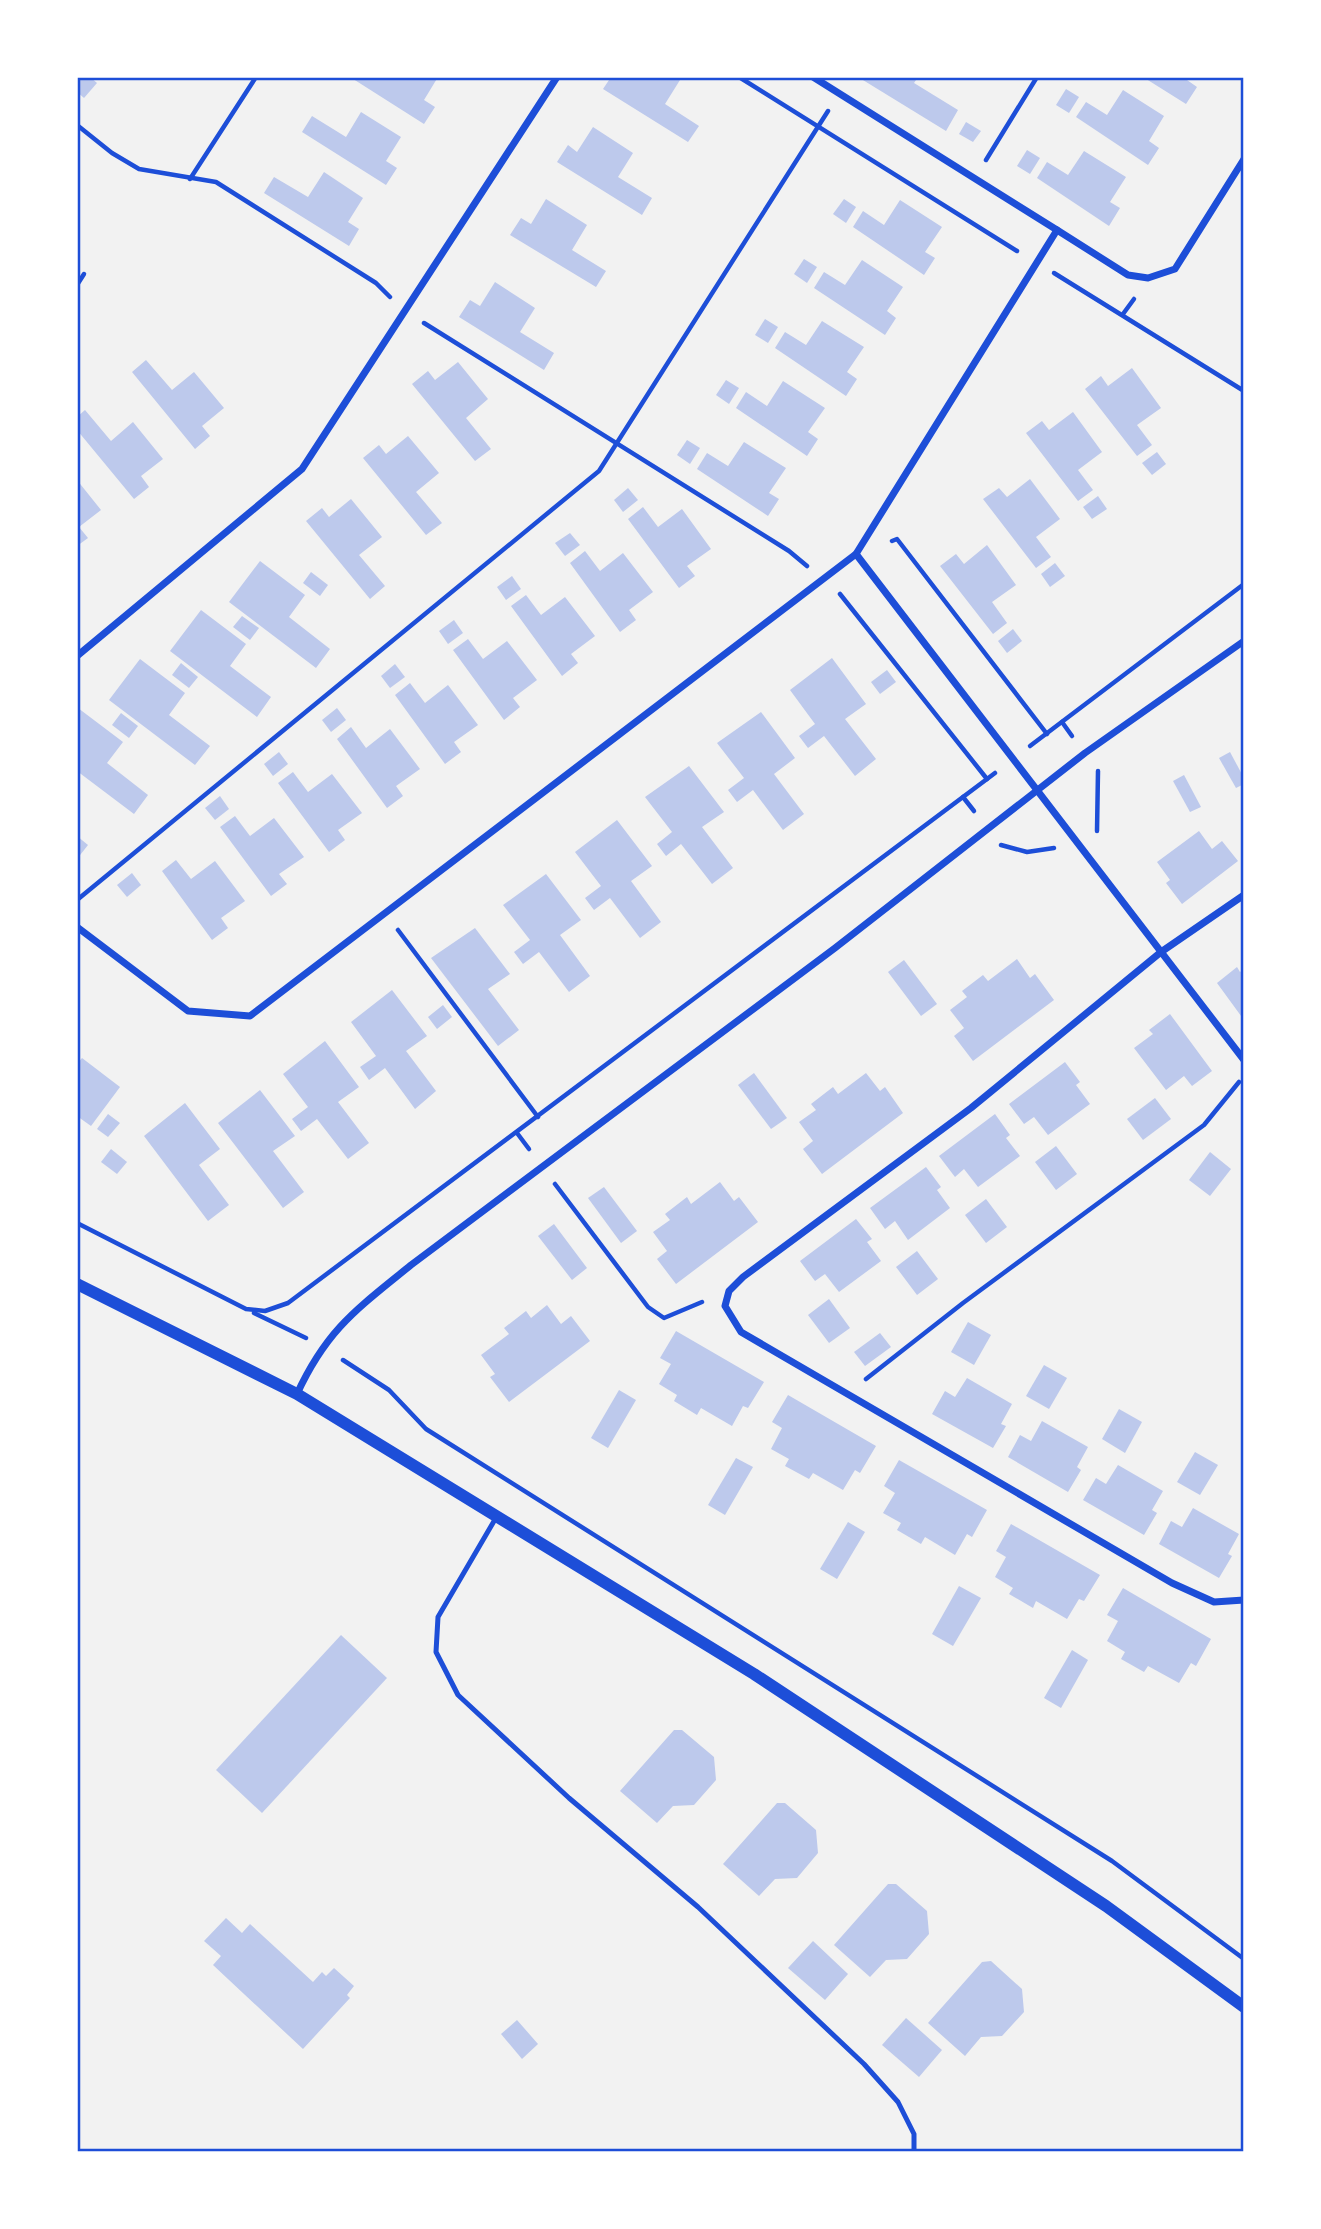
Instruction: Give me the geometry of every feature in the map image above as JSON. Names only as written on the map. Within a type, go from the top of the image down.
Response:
[{"type":"street","points":[[77,656],[302,469],[557,77]]},
{"type":"street","points":[[813,77],[1128,275],[1148,278],[1175,269],[1244,159]]},
{"type":"street","points":[[77,927],[188,1011],[250,1016],[856,554],[1057,230]]},
{"type":"street","points":[[856,554],[1244,1060]]},
{"type":"street","points":[[297,1394],[313,1359],[343,1320],[411,1265],[835,948],[1085,753],[1244,641]]},
{"type":"street","points":[[1244,895],[1161,953],[971,1108],[743,1277],[729,1291],[725,1306],[741,1332],[1172,1583],[1214,1601],[1244,1600]]},
{"type":"street","points":[[77,1284],[297,1394],[497,1516],[874,1751],[1106,1906],[1244,2007]]},
{"type":"lane","points":[[497,1516],[438,1618],[436,1651],[458,1695],[550,1782],[698,1907],[864,2064],[898,2102],[914,2134],[914,2152]]},
{"type":"path","points":[[190,179],[256,77]]},
{"type":"path","points":[[739,77],[1244,391]]},
{"type":"path","points":[[975,179],[1037,77]]},
{"type":"path","points":[[77,900],[599,471],[839,93]]},
{"type":"path","points":[[77,125],[112,153],[139,169],[216,182],[376,283],[403,310],[789,551],[840,593],[987,779]]},
{"type":"path","points":[[77,285],[84,274]]},
{"type":"path","points":[[856,554],[897,539],[1047,734]]},
{"type":"path","points":[[246,1309],[265,1311],[297,1298],[1244,584]]},
{"type":"path","points":[[987,827],[1003,847],[1027,852],[1078,844],[1098,830],[1098,771],[1085,753]]},
{"type":"path","points":[[385,913],[538,1117]]},
{"type":"path","points":[[847,1396],[963,1303],[1204,1125],[1244,1076]]},
{"type":"path","points":[[542,1168],[648,1307],[664,1318],[729,1291]]},
{"type":"path","points":[[77,1223],[323,1346],[389,1390],[426,1429],[1112,1861],[1244,1959]]},
{"type":"building","points":[[77,77],[90,77],[97,83],[84,98],[77,92]]},
{"type":"building","points":[[350,77],[438,77],[424,100],[435,107],[424,124]]},
{"type":"building","points":[[611,77],[675,77],[680,80],[665,104],[699,126],[688,142],[603,89]]},
{"type":"building","points":[[858,77],[918,77],[914,83],[958,110],[946,131]]},
{"type":"building","points":[[1143,77],[1189,77],[1187,80],[1197,87],[1186,104]]},
{"type":"building","points":[[1066,89],[1079,97],[1069,113],[1056,105]]},
{"type":"building","points":[[1123,90],[1164,116],[1149,141],[1159,148],[1148,165],[1076,117],[1086,102],[1107,115]]},
{"type":"building","points":[[361,112],[401,137],[386,161],[397,168],[386,185],[302,132],[312,116],[346,137]]},
{"type":"building","points":[[966,122],[981,131],[973,142],[959,134]]},
{"type":"building","points":[[593,127],[633,153],[618,177],[652,198],[642,215],[557,162],[568,145],[577,152]]},
{"type":"building","points":[[1027,150],[1040,158],[1030,174],[1017,166]]},
{"type":"building","points":[[1084,151],[1126,177],[1110,202],[1120,208],[1109,226],[1037,178],[1047,162],[1068,175]]},
{"type":"building","points":[[324,172],[363,198],[348,222],[359,229],[349,246],[264,193],[274,177],[308,197]]},
{"type":"building","points":[[546,199],[587,225],[572,250],[606,271],[596,287],[510,235],[521,218],[531,224]]},
{"type":"building","points":[[844,199],[856,207],[846,223],[833,214]]},
{"type":"building","points":[[900,200],[942,227],[925,252],[935,258],[924,275],[853,227],[863,211],[884,225]]},
{"type":"building","points":[[804,259],[817,267],[807,283],[794,274]]},
{"type":"building","points":[[862,260],[903,287],[887,311],[896,318],[885,335],[814,288],[824,272],[845,285]]},
{"type":"building","points":[[495,282],[535,308],[520,332],[554,353],[544,370],[459,317],[470,300],[480,306]]},
{"type":"building","points":[[765,319],[778,327],[768,343],[755,335]]},
{"type":"building","points":[[822,321],[864,347],[847,372],[857,379],[846,396],[775,348],[785,332],[806,345]]},
{"type":"building","points":[[146,360],[172,390],[194,372],[224,408],[202,426],[210,436],[195,449],[132,372]]},
{"type":"building","points":[[458,362],[488,399],[466,418],[491,449],[475,461],[412,384],[428,371],[435,380]]},
{"type":"building","points":[[1132,368],[1161,408],[1137,425],[1152,445],[1137,456],[1085,389],[1101,376],[1108,386]]},
{"type":"building","points":[[726,380],[739,388],[729,404],[716,395]]},
{"type":"building","points":[[783,381],[825,408],[808,432],[818,439],[807,456],[736,408],[746,392],[767,406]]},
{"type":"building","points":[[85,410],[111,441],[133,422],[163,459],[141,476],[149,487],[134,499],[77,430],[77,417]]},
{"type":"building","points":[[1073,412],[1102,452],[1078,470],[1093,490],[1078,501],[1026,433],[1042,421],[1049,430]]},
{"type":"building","points":[[408,436],[439,473],[416,492],[442,523],[426,535],[363,458],[379,445],[386,454]]},
{"type":"building","points":[[687,440],[700,448],[690,464],[677,455]]},
{"type":"building","points":[[744,442],[786,468],[769,493],[779,499],[768,516],[697,469],[707,453],[728,466]]},
{"type":"building","points":[[1157,452],[1166,464],[1152,475],[1142,463]]},
{"type":"building","points":[[1030,479],[1060,519],[1036,537],[1051,557],[1036,568],[983,499],[999,488],[1007,497]]},
{"type":"building","points":[[77,480],[101,510],[79,527],[88,538],[77,546]]},
{"type":"building","points":[[628,488],[638,500],[623,512],[614,500]]},
{"type":"building","points":[[1098,496],[1107,509],[1092,519],[1083,507]]},
{"type":"building","points":[[351,499],[382,537],[359,555],[385,586],[370,599],[306,521],[322,508],[329,517]]},
{"type":"building","points":[[643,507],[658,527],[682,509],[711,549],[687,566],[695,576],[679,588],[628,519]]},
{"type":"building","points":[[570,533],[580,545],[565,556],[555,543]]},
{"type":"building","points":[[987,545],[1016,585],[992,602],[1007,623],[993,634],[940,566],[956,554],[964,564]]},
{"type":"building","points":[[585,551],[600,571],[623,553],[653,592],[629,610],[636,620],[620,632],[570,563]]},
{"type":"building","points":[[260,561],[305,595],[289,617],[330,649],[316,668],[229,602]]},
{"type":"building","points":[[1055,563],[1065,576],[1050,587],[1041,574]]},
{"type":"building","points":[[311,572],[328,585],[320,596],[303,583]]},
{"type":"building","points":[[512,576],[521,589],[506,600],[497,587]]},
{"type":"building","points":[[526,595],[541,615],[565,597],[595,636],[571,654],[578,663],[562,676],[511,606]]},
{"type":"building","points":[[201,610],[246,644],[230,666],[271,697],[257,717],[170,651]]},
{"type":"building","points":[[242,616],[259,628],[250,640],[233,627]]},
{"type":"building","points":[[454,620],[463,633],[448,644],[439,631]]},
{"type":"building","points":[[1013,629],[1022,641],[1007,653],[998,641]]},
{"type":"building","points":[[468,639],[483,659],[507,641],[537,680],[513,698],[520,707],[504,720],[453,650]]},
{"type":"building","points":[[832,658],[866,704],[845,719],[876,759],[855,776],[824,736],[808,748],[799,736],[815,724],[790,690]]},
{"type":"building","points":[[140,659],[185,693],[169,715],[210,746],[195,765],[109,700]]},
{"type":"building","points":[[181,663],[198,677],[189,688],[172,675]]},
{"type":"building","points":[[395,664],[405,677],[390,688],[381,676]]},
{"type":"building","points":[[887,670],[896,682],[880,694],[871,682]]},
{"type":"building","points":[[410,683],[425,703],[448,685],[478,725],[454,742],[461,752],[445,764],[395,695]]},
{"type":"building","points":[[78,708],[123,742],[107,763],[148,795],[134,814],[77,771]]},
{"type":"building","points":[[337,708],[346,720],[331,732],[322,720]]},
{"type":"building","points":[[761,712],[795,758],[774,774],[804,814],[783,830],[753,790],[737,802],[728,790],[744,778],[717,743]]},
{"type":"building","points":[[121,713],[138,726],[129,738],[112,725]]},
{"type":"building","points":[[351,727],[366,748],[390,729],[420,769],[396,786],[403,796],[387,808],[337,739]]},
{"type":"building","points":[[279,752],[288,764],[273,776],[264,764]]},
{"type":"building","points":[[1230,752],[1244,778],[1244,784],[1236,788],[1219,758]]},
{"type":"building","points":[[689,766],[724,812],[702,827],[733,868],[712,884],[681,844],[666,856],[657,844],[672,832],[645,797]]},
{"type":"building","points":[[293,772],[308,792],[332,774],[362,813],[338,830],[345,840],[329,852],[278,783]]},
{"type":"building","points":[[1184,775],[1201,807],[1190,812],[1173,781]]},
{"type":"building","points":[[220,796],[229,809],[215,820],[205,808]]},
{"type":"building","points":[[235,816],[250,836],[274,818],[304,857],[279,874],[287,884],[271,896],[220,827]]},
{"type":"building","points":[[617,820],[652,866],[631,881],[661,922],[640,938],[610,898],[594,910],[585,898],[601,886],[575,852]]},
{"type":"building","points":[[1199,831],[1212,849],[1222,841],[1238,861],[1182,904],[1166,883],[1170,880],[1157,862]]},
{"type":"building","points":[[77,836],[88,845],[77,859]]},
{"type":"building","points":[[176,860],[191,879],[215,861],[245,901],[221,918],[228,928],[212,940],[162,871]]},
{"type":"building","points":[[132,873],[141,885],[127,897],[117,885]]},
{"type":"building","points":[[546,874],[581,920],[560,935],[590,976],[569,992],[539,952],[523,964],[514,952],[530,940],[503,905]]},
{"type":"building","points":[[475,928],[510,974],[488,989],[519,1030],[498,1046],[431,958]]},
{"type":"building","points":[[1017,959],[1030,978],[1035,974],[1054,1000],[973,1061],[954,1036],[964,1028],[950,1010],[967,997],[962,991],[983,975],[988,981]]},
{"type":"building","points":[[904,960],[937,1004],[921,1016],[888,972]]},
{"type":"building","points":[[1237,967],[1240,972],[1244,969],[1244,1020],[1217,983]]},
{"type":"building","points":[[392,990],[427,1036],[406,1051],[436,1091],[415,1109],[385,1068],[369,1080],[360,1067],[376,1056],[351,1022]]},
{"type":"building","points":[[443,1005],[452,1017],[437,1029],[428,1017]]},
{"type":"building","points":[[1170,1014],[1212,1071],[1192,1086],[1184,1076],[1166,1090],[1134,1048],[1153,1034],[1149,1030]]},
{"type":"building","points":[[325,1041],[359,1087],[338,1102],[369,1143],[348,1159],[317,1119],[301,1131],[292,1119],[308,1107],[283,1074]]},
{"type":"building","points":[[82,1058],[120,1087],[91,1126],[77,1116],[77,1064]]},
{"type":"building","points":[[1065,1062],[1080,1082],[1076,1085],[1090,1104],[1048,1135],[1034,1117],[1024,1124],[1009,1104]]},
{"type":"building","points":[[754,1073],[787,1118],[771,1129],[738,1085]]},
{"type":"building","points":[[866,1073],[880,1091],[885,1087],[903,1113],[822,1174],[803,1149],[813,1141],[799,1122],[816,1110],[811,1104],[833,1087],[838,1094]]},
{"type":"building","points":[[260,1090],[295,1136],[273,1151],[304,1192],[283,1208],[218,1123]]},
{"type":"building","points":[[1155,1098],[1171,1119],[1143,1140],[1127,1119]]},
{"type":"building","points":[[185,1103],[220,1149],[199,1165],[229,1205],[208,1221],[144,1136]]},
{"type":"building","points":[[108,1114],[120,1123],[108,1137],[97,1129]]},
{"type":"building","points":[[995,1114],[1010,1135],[1006,1138],[1020,1156],[978,1187],[964,1169],[955,1177],[939,1156]]},
{"type":"building","points":[[1056,1146],[1077,1174],[1056,1190],[1035,1162]]},
{"type":"building","points":[[111,1149],[127,1162],[117,1174],[101,1162]]},
{"type":"building","points":[[1210,1152],[1231,1169],[1210,1196],[1189,1180]]},
{"type":"building","points":[[926,1167],[941,1187],[937,1190],[950,1208],[908,1240],[895,1221],[885,1229],[870,1208]]},
{"type":"building","points":[[720,1182],[734,1201],[739,1197],[758,1222],[676,1284],[657,1259],[667,1251],[653,1232],[670,1220],[665,1214],[687,1197],[691,1204]]},
{"type":"building","points":[[604,1187],[637,1231],[621,1243],[588,1198]]},
{"type":"building","points":[[986,1199],[1007,1227],[986,1243],[965,1215]]},
{"type":"building","points":[[856,1219],[872,1239],[867,1242],[881,1261],[839,1292],[825,1274],[815,1281],[800,1261]]},
{"type":"building","points":[[554,1224],[587,1268],[572,1280],[538,1236]]},
{"type":"building","points":[[917,1251],[938,1279],[917,1295],[896,1267]]},
{"type":"building","points":[[829,1299],[850,1328],[829,1343],[808,1315]]},
{"type":"building","points":[[547,1305],[561,1324],[571,1316],[590,1341],[509,1402],[490,1377],[495,1374],[481,1355],[509,1334],[504,1328],[526,1311],[531,1318]]},
{"type":"building","points":[[968,1322],[991,1335],[974,1365],[951,1352]]},
{"type":"building","points":[[676,1331],[764,1382],[748,1408],[743,1406],[732,1426],[701,1408],[697,1415],[674,1401],[677,1395],[659,1384],[671,1364],[660,1358]]},
{"type":"building","points":[[880,1333],[891,1347],[865,1366],[854,1352]]},
{"type":"building","points":[[1044,1365],[1067,1378],[1049,1409],[1026,1396]]},
{"type":"building","points":[[967,1378],[1012,1404],[1001,1424],[1006,1426],[993,1448],[932,1414],[945,1391],[955,1397]]},
{"type":"building","points":[[619,1390],[636,1400],[608,1448],[591,1438]]},
{"type":"building","points":[[788,1395],[876,1446],[860,1473],[855,1470],[843,1490],[813,1473],[809,1479],[785,1466],[789,1459],[771,1449],[782,1428],[772,1422]]},
{"type":"building","points":[[1119,1409],[1142,1422],[1125,1453],[1102,1439]]},
{"type":"building","points":[[1042,1421],[1088,1447],[1077,1467],[1081,1470],[1068,1492],[1008,1457],[1020,1435],[1031,1441]]},
{"type":"building","points":[[1195,1452],[1218,1465],[1200,1495],[1177,1482]]},
{"type":"building","points":[[736,1458],[753,1467],[725,1515],[708,1505]]},
{"type":"building","points":[[899,1460],[987,1510],[972,1537],[967,1534],[955,1555],[925,1537],[921,1544],[897,1530],[901,1523],[883,1513],[895,1493],[884,1486]]},
{"type":"building","points":[[1118,1465],[1163,1491],[1152,1510],[1157,1513],[1144,1535],[1083,1500],[1096,1478],[1106,1484]]},
{"type":"building","points":[[1193,1508],[1239,1534],[1228,1554],[1232,1556],[1219,1578],[1159,1544],[1171,1521],[1182,1527]]},
{"type":"building","points":[[848,1522],[865,1532],[837,1579],[820,1569]]},
{"type":"building","points":[[1011,1524],[1100,1575],[1084,1601],[1079,1599],[1067,1619],[1036,1601],[1033,1608],[1009,1594],[1013,1588],[995,1577],[1006,1557],[996,1551]]},
{"type":"building","points":[[959,1586],[981,1598],[953,1646],[932,1634]]},
{"type":"building","points":[[1123,1588],[1211,1639],[1196,1666],[1191,1663],[1179,1683],[1148,1666],[1144,1672],[1121,1659],[1125,1652],[1107,1641],[1118,1621],[1107,1615]]},
{"type":"building","points":[[341,1635],[387,1678],[262,1813],[216,1770]]},
{"type":"building","points":[[1072,1650],[1088,1660],[1061,1708],[1044,1698]]},
{"type":"building","points":[[674,1730],[682,1730],[714,1757],[716,1780],[694,1805],[673,1806],[657,1823],[620,1791]]},
{"type":"building","points":[[777,1803],[785,1803],[816,1830],[818,1853],[797,1878],[775,1879],[759,1896],[723,1864]]},
{"type":"building","points":[[888,1884],[896,1884],[927,1911],[929,1934],[907,1959],[886,1960],[870,1977],[834,1945]]},
{"type":"building","points":[[226,1918],[242,1933],[250,1924],[313,1982],[322,1972],[326,1976],[334,1968],[354,1986],[347,1995],[350,1998],[303,2049],[213,1965],[221,1956],[204,1941]]},
{"type":"building","points":[[813,1941],[848,1974],[825,2000],[788,1968]]},
{"type":"building","points":[[991,1961],[1022,1989],[1024,2012],[1002,2036],[981,2037],[965,2056],[928,2023],[982,1962]]},
{"type":"building","points":[[906,2018],[942,2050],[919,2077],[882,2045]]},
{"type":"building","points":[[517,2020],[538,2044],[522,2059],[501,2034]]}]
